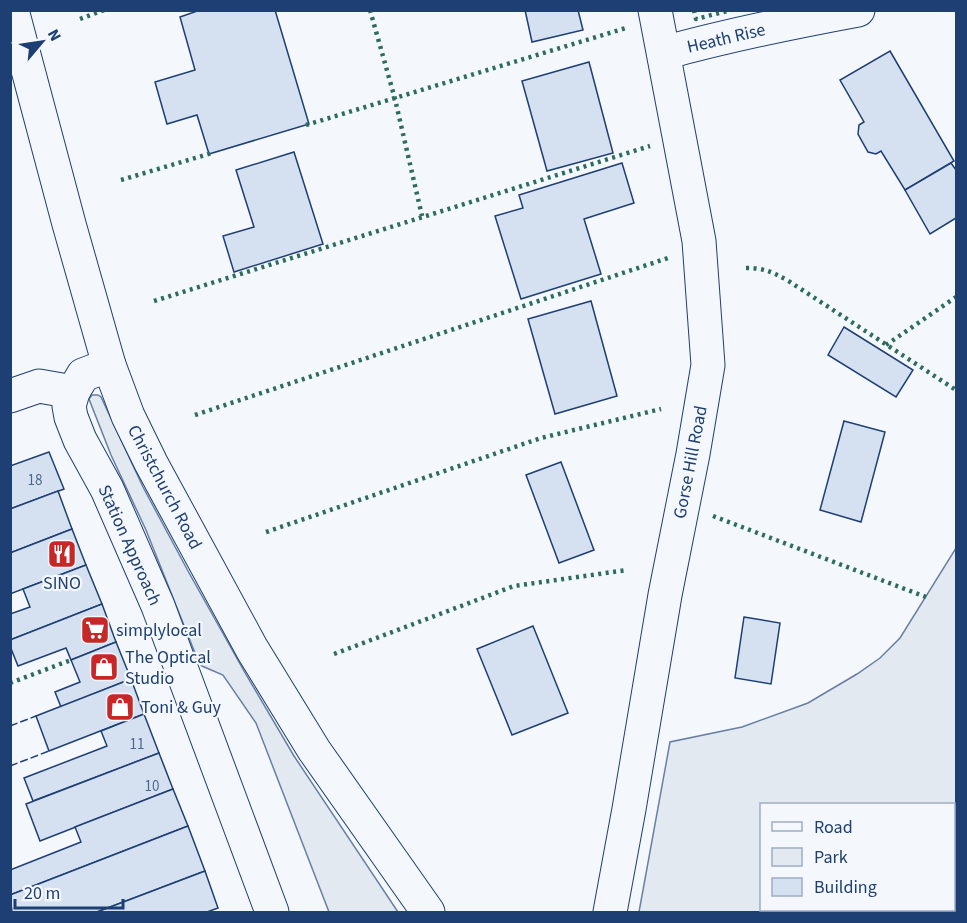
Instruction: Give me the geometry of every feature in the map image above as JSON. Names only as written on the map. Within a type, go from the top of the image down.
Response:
[{"type":"street","name":"Christchurch Road","points":[[12,10],[109,365],[128,416],[252,649],[314,750],[428,912]]},
{"type":"street","name":"Gorse Hill Road","points":[[610,912],[708,365],[699,241],[655,10]]},
{"type":"street","name":"Heath Rise","points":[[664,53],[783,24],[858,10]]},
{"type":"street","points":[[10,396],[39,386],[73,392],[83,375],[109,365]]},
{"type":"street","name":"Station Approach","points":[[73,392],[69,406],[71,417],[107,489],[158,606],[272,912]]},
{"type":"green space","points":[[92,395],[101,397],[143,487],[188,571],[294,756],[398,912],[329,912],[256,723],[223,675],[199,663],[146,530],[111,455],[89,399]]},
{"type":"green space","points":[[956,548],[956,912],[639,912],[670,742],[742,727],[808,703],[880,658],[900,638]]},
{"type":"building","points":[[200,10],[275,10],[309,124],[209,154],[197,115],[167,124],[155,82],[195,70],[180,17]]},
{"type":"building","points":[[525,10],[578,10],[583,30],[532,42]]},
{"type":"building","points":[[890,51],[954,161],[905,190],[881,151],[876,154],[868,152],[858,134],[859,125],[864,122],[840,80]]},
{"type":"building","points":[[589,62],[613,153],[547,171],[522,81]]},
{"type":"building","points":[[294,152],[323,244],[234,272],[223,236],[254,227],[236,170]]},
{"type":"building","points":[[622,163],[634,203],[584,219],[601,274],[521,299],[495,216],[523,208],[519,195]]},
{"type":"building","points":[[951,163],[956,170],[956,218],[930,234],[905,190]]},
{"type":"building","points":[[591,301],[617,396],[555,414],[528,319]]},
{"type":"building","points":[[844,327],[913,370],[896,397],[828,355]]},
{"type":"building","points":[[844,421],[885,432],[861,522],[820,510]]},
{"type":"building","points":[[49,452],[64,489],[10,509],[10,466]]},
{"type":"building","points":[[561,462],[594,550],[559,563],[526,475]]},
{"type":"building","points":[[58,491],[72,529],[10,553],[10,509]]},
{"type":"building","points":[[72,529],[86,565],[10,594],[10,553]]},
{"type":"building","points":[[86,565],[102,604],[10,640],[10,614],[30,607],[23,589]]},
{"type":"building","points":[[102,604],[116,642],[71,660],[66,648],[18,666],[10,640]]},
{"type":"building","points":[[744,617],[780,623],[771,684],[735,678]]},
{"type":"building","points":[[533,626],[568,713],[512,735],[477,649]]},
{"type":"building","points":[[116,642],[131,679],[61,707],[55,692],[80,682],[71,660]]},
{"type":"building","points":[[131,679],[144,714],[49,751],[36,716]]},
{"type":"building","points":[[144,714],[159,753],[33,801],[24,778],[107,746],[101,731]]},
{"type":"building","points":[[159,753],[173,789],[40,841],[26,804]]},
{"type":"building","points":[[173,789],[188,826],[10,895],[10,870],[81,842],[75,827]]},
{"type":"building","points":[[188,826],[205,871],[97,912],[12,912],[10,895]]},
{"type":"building","points":[[205,871],[218,908],[207,912],[97,912]]},
{"type":"hedge","points":[[80,19],[104,10]]},
{"type":"hedge","points":[[370,10],[395,99],[422,216]]},
{"type":"hedge","points":[[694,10],[696,19],[731,10]]},
{"type":"hedge","points":[[306,125],[626,28]]},
{"type":"hedge","points":[[154,301],[650,146]]},
{"type":"hedge","points":[[121,180],[212,153]]},
{"type":"hedge","points":[[195,415],[668,258]]},
{"type":"hedge","points":[[746,268],[768,271],[787,280],[956,390]]},
{"type":"hedge","points":[[886,345],[956,297]]},
{"type":"hedge","points":[[266,532],[541,438],[661,409]]},
{"type":"hedge","points":[[713,516],[926,597]]},
{"type":"hedge","points":[[334,654],[514,586],[627,570]]},
{"type":"hedge","points":[[10,683],[71,660]]},
{"type":"fence","points":[[10,726],[36,716]]},
{"type":"fence","points":[[10,766],[49,751]]},
{"type":"place","name":"SINO","points":[[62,554]]},
{"type":"place","name":"simplylocal","points":[[95,630]]},
{"type":"place","name":"The Optical Studio","points":[[104,667]]},
{"type":"place","name":"Toni & Guy","points":[[120,707]]}]
